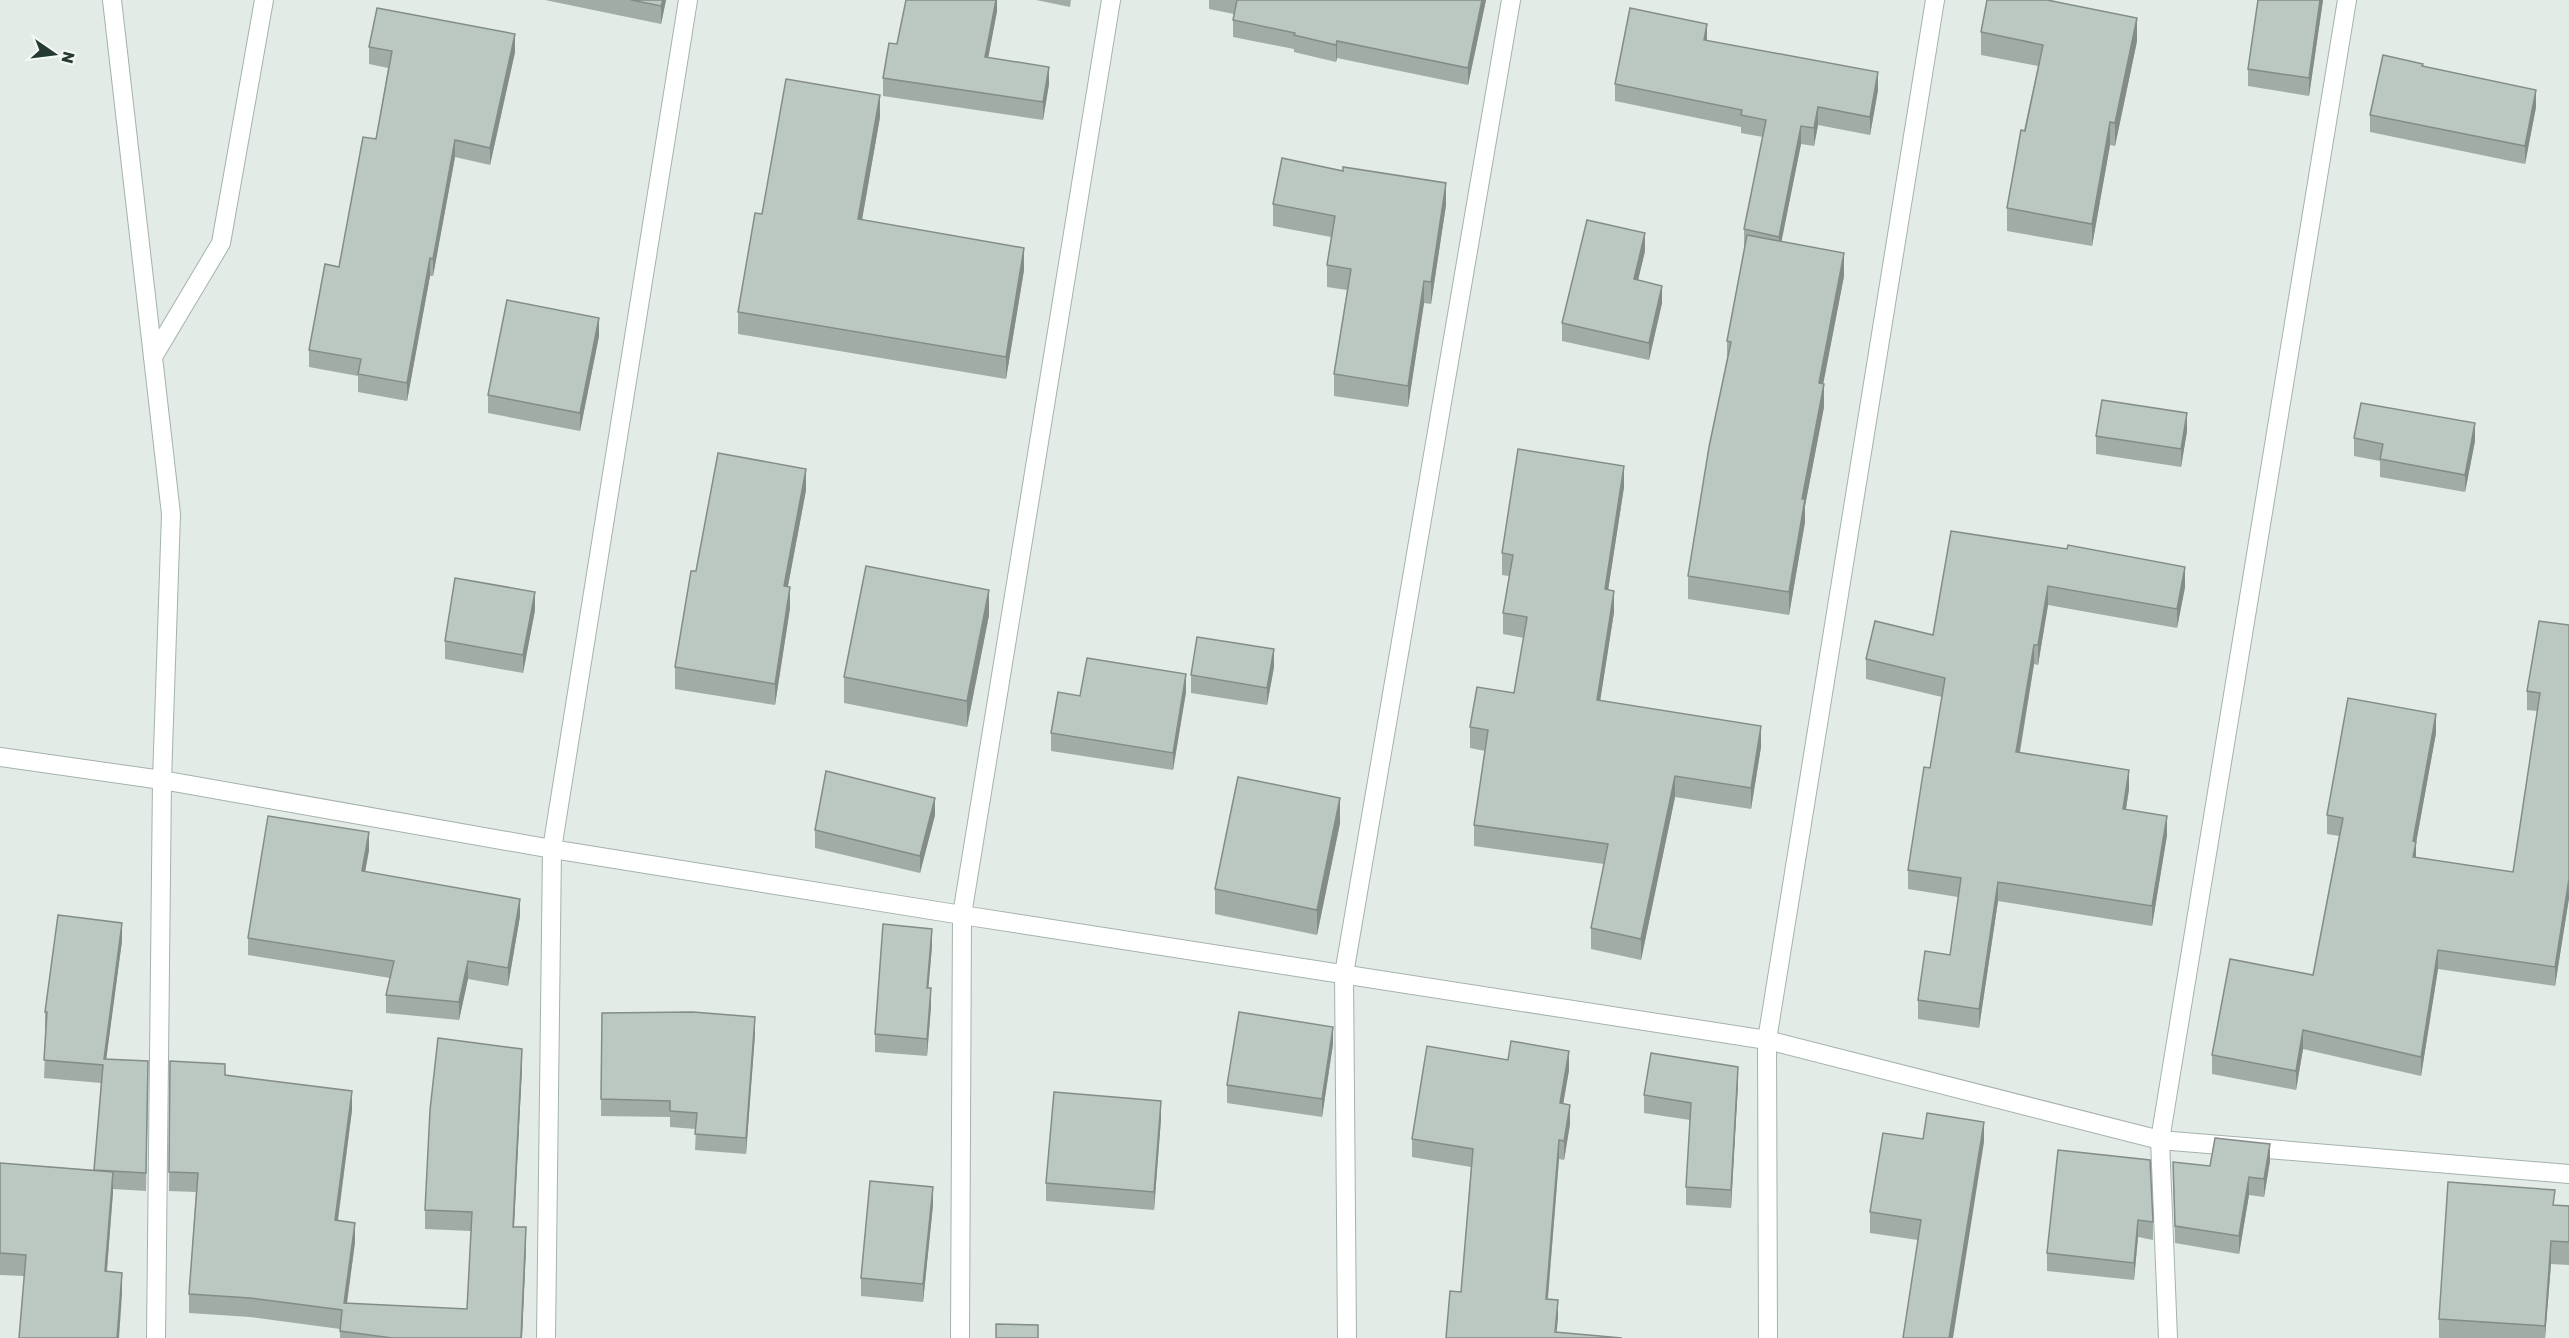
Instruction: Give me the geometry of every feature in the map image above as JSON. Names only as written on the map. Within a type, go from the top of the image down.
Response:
[{"type":"street","points":[[112,0],[171,514],[162,780],[156,1338]]},
{"type":"street","points":[[153,357],[221,243],[264,0]]},
{"type":"street","points":[[546,1338],[552,849],[688,0]]},
{"type":"street","points":[[960,1338],[962,915],[1111,0]]},
{"type":"street","points":[[1347,1338],[1344,974],[1512,0]]},
{"type":"street","points":[[1768,1338],[1767,1040],[1935,0]]},
{"type":"street","points":[[2168,1338],[2160,1140],[2347,0]]},
{"type":"street","points":[[0,757],[162,780],[552,849],[962,915],[1767,1040],[2160,1140],[2569,1174]]},
{"type":"building","points":[[631,0],[663,0],[661,6]]},
{"type":"building","points":[[906,0],[996,0],[985,57],[1049,67],[1043,102],[883,78],[889,43],[897,44]]},
{"type":"building","points":[[1237,0],[1482,0],[1468,68],[1337,41],[1336,45],[1294,35],[1295,33],[1233,20]]},
{"type":"building","points":[[1987,0],[2047,0],[2137,18],[2115,123],[2110,122],[2092,224],[2007,208],[2021,130],[2025,131],[2043,45],[1981,32]]},
{"type":"building","points":[[2258,0],[2320,0],[2309,78],[2248,69]]},
{"type":"building","points":[[377,8],[515,34],[490,148],[455,140],[407,383],[358,374],[361,359],[309,350],[325,264],[339,267],[363,137],[376,139],[392,51],[369,47]]},
{"type":"building","points":[[1630,8],[1707,24],[1704,40],[1878,72],[1870,117],[1818,107],[1814,128],[1801,126],[1779,237],[1744,229],[1766,120],[1741,115],[1742,110],[1615,84]]},
{"type":"building","points":[[2383,55],[2423,64],[2422,66],[2536,90],[2525,146],[2370,115]]},
{"type":"building","points":[[786,79],[880,95],[858,219],[1024,248],[1006,357],[738,312],[755,213],[762,214]]},
{"type":"building","points":[[1282,158],[1343,171],[1343,167],[1446,183],[1431,282],[1424,281],[1408,386],[1334,374],[1351,269],[1327,265],[1335,216],[1273,204]]},
{"type":"building","points":[[1587,220],[1645,233],[1634,279],[1662,286],[1649,343],[1562,323]]},
{"type":"building","points":[[1747,235],[1844,253],[1819,383],[1824,384],[1802,499],[1805,499],[1789,592],[1688,576],[1709,447],[1731,342],[1727,341]]},
{"type":"building","points":[[507,300],[599,318],[580,413],[488,395]]},
{"type":"building","points":[[2102,400],[2187,413],[2181,449],[2096,436]]},
{"type":"building","points":[[2361,403],[2475,423],[2465,475],[2380,459],[2383,444],[2354,438]]},
{"type":"building","points":[[1518,449],[1624,466],[1605,589],[1614,591],[1597,700],[1761,726],[1751,788],[1675,776],[1641,939],[1591,928],[1608,844],[1474,825],[1488,730],[1470,727],[1477,687],[1514,693],[1527,617],[1503,613],[1513,555],[1502,553]]},
{"type":"building","points":[[718,453],[806,469],[784,586],[790,587],[775,684],[675,667],[691,571],[696,571]]},
{"type":"building","points":[[1951,531],[2067,549],[2068,545],[2185,567],[2177,609],[2048,586],[2038,645],[2034,645],[2016,752],[2129,770],[2123,809],[2167,816],[2152,906],[1998,882],[1979,1009],[1918,1000],[1925,951],[1950,955],[1961,878],[1908,870],[1924,767],[1930,768],[1945,678],[1866,659],[1875,621],[1933,635]]},
{"type":"building","points":[[866,566],[989,590],[967,701],[844,677]]},
{"type":"building","points":[[455,578],[535,592],[523,655],[445,641]]},
{"type":"building","points":[[2539,621],[2569,625],[2569,879],[2555,967],[2438,950],[2421,1057],[2303,1030],[2296,1071],[2212,1055],[2230,959],[2313,975],[2343,818],[2327,815],[2348,698],[2436,714],[2413,841],[2416,842],[2413,857],[2513,872],[2540,693],[2527,691]]},
{"type":"building","points":[[1197,637],[1274,649],[1267,688],[1191,675]]},
{"type":"building","points":[[1087,658],[1186,674],[1173,753],[1051,733],[1058,692],[1080,696]]},
{"type":"building","points":[[826,771],[935,798],[920,856],[815,830]]},
{"type":"building","points":[[1238,777],[1340,798],[1317,910],[1215,889]]},
{"type":"building","points":[[268,816],[369,832],[362,871],[520,899],[508,968],[468,961],[459,1002],[386,995],[394,961],[248,938]]},
{"type":"building","points":[[58,915],[122,923],[104,1059],[148,1061],[146,1173],[94,1170],[103,1065],[44,1060],[47,1012],[45,1012]]},
{"type":"building","points":[[883,924],[932,929],[927,988],[931,988],[927,1039],[875,1034]]},
{"type":"building","points":[[693,1012],[755,1017],[746,1138],[695,1134],[697,1113],[670,1111],[670,1101],[601,1099],[602,1013]]},
{"type":"building","points":[[1239,1012],[1333,1027],[1322,1099],[1227,1085]]},
{"type":"building","points":[[438,1038],[522,1049],[513,1227],[526,1227],[521,1338],[392,1338],[340,1331],[342,1310],[250,1298],[189,1294],[198,1173],[169,1172],[170,1061],[225,1064],[225,1075],[352,1091],[335,1220],[355,1223],[344,1303],[467,1309],[472,1212],[425,1210],[430,1110]]},
{"type":"building","points":[[1511,1041],[1569,1051],[1560,1103],[1570,1105],[1564,1141],[1559,1140],[1546,1299],[1558,1300],[1555,1332],[1622,1338],[1446,1338],[1450,1291],[1461,1292],[1473,1149],[1412,1139],[1427,1046],[1508,1060]]},
{"type":"building","points":[[1651,1053],[1738,1067],[1731,1190],[1686,1187],[1691,1103],[1644,1095]]},
{"type":"building","points":[[1054,1092],[1161,1101],[1154,1192],[1046,1183]]},
{"type":"building","points":[[1927,1113],[1984,1122],[1949,1338],[1903,1338],[1921,1220],[1870,1212],[1883,1133],[1923,1139]]},
{"type":"building","points":[[2215,1138],[2270,1144],[2264,1179],[2249,1177],[2239,1236],[2175,1226],[2173,1162],[2210,1166]]},
{"type":"building","points":[[2058,1150],[2150,1160],[2153,1222],[2138,1220],[2134,1263],[2047,1253]]},
{"type":"building","points":[[0,1163],[113,1172],[105,1271],[122,1273],[117,1338],[19,1338],[26,1255],[0,1253]]},
{"type":"building","points":[[870,1181],[933,1187],[923,1284],[861,1278]]},
{"type":"building","points":[[2448,1182],[2555,1190],[2553,1205],[2569,1206],[2569,1242],[2551,1241],[2545,1326],[2439,1319]]},
{"type":"building","points":[[996,1324],[1038,1325],[1038,1338],[996,1338]]}]
